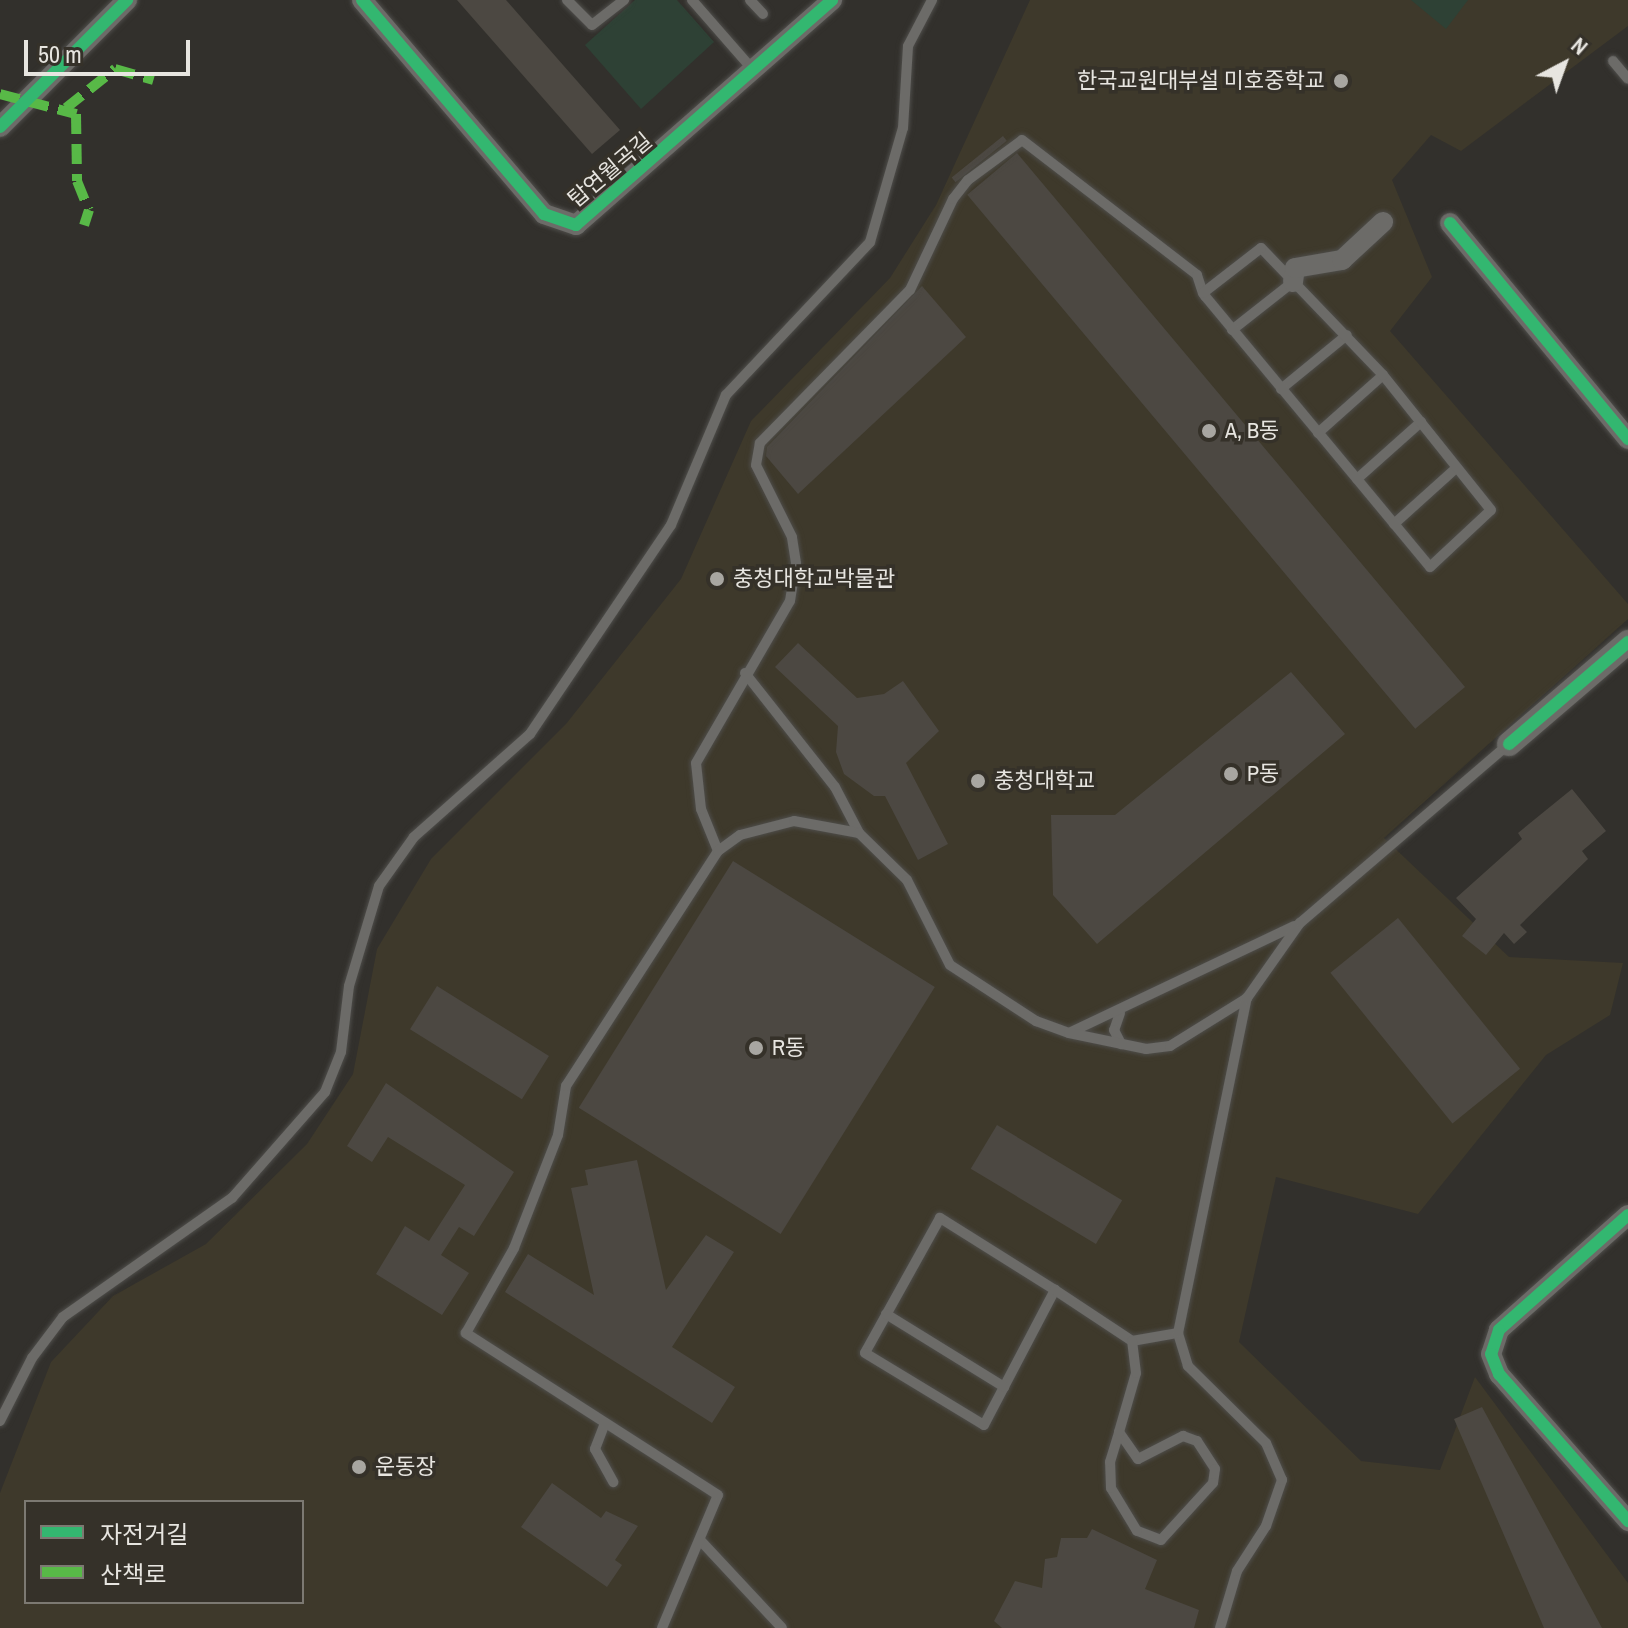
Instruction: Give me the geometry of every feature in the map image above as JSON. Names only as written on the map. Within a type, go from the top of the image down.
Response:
[{"type":"street","points":[[0,127],[127,0]]},
{"type":"street","name":"탑연월곡길","points":[[362,0],[544,214],[562,224],[586,218],[755,73],[832,0]]},
{"type":"street","points":[[1293,282],[1295,268],[1342,260],[1383,222]]},
{"type":"street","points":[[1450,223],[1628,439]]},
{"type":"street","points":[[1509,744],[1628,642]]},
{"type":"street","points":[[1628,1215],[1499,1330],[1491,1354],[1499,1374],[1628,1521]]},
{"type":"lane","points":[[567,0],[592,25],[624,0]]},
{"type":"lane","points":[[750,0],[763,14]]},
{"type":"lane","points":[[0,1421],[32,1358],[63,1317],[232,1198],[325,1092],[341,1052],[349,986],[379,886],[414,837],[530,734],[671,525],[726,395],[870,242],[903,128],[908,46],[932,0]]},
{"type":"lane","points":[[695,1],[755,73]]},
{"type":"lane","points":[[1613,61],[1628,79]]},
{"type":"lane","points":[[718,851],[701,809],[696,763],[745,673],[790,601],[796,563],[792,537],[756,465],[760,443],[810,385],[910,290],[953,199],[981,170],[1022,140],[1040,149],[1197,275],[1203,293],[1232,330],[1430,567],[1491,510],[1455,469],[1383,375],[1261,248],[1203,293]]},
{"type":"lane","points":[[1232,330],[1293,282]]},
{"type":"lane","points":[[1281,389],[1347,335]]},
{"type":"lane","points":[[1318,433],[1383,375]]},
{"type":"lane","points":[[1357,479],[1421,422]]},
{"type":"lane","points":[[1394,524],[1455,469]]},
{"type":"lane","points":[[745,673],[835,787],[859,833],[907,880],[950,965],[1036,1021],[1069,1033],[1122,1044],[1170,1046],[1247,998],[1300,923]]},
{"type":"lane","points":[[1069,1033],[1120,1013],[1300,923],[1509,744]]},
{"type":"lane","points":[[662,1628],[718,1495],[466,1333],[514,1248],[558,1135],[566,1086],[718,851],[740,835],[794,821],[859,833]]},
{"type":"lane","points":[[1220,1628],[1237,1571],[1266,1526],[1282,1480],[1266,1443],[1188,1366],[1178,1333],[1247,998]]},
{"type":"lane","points":[[1120,1013],[1114,1030],[1122,1044]]},
{"type":"lane","points":[[1055,1290],[984,1425],[865,1353],[940,1218],[1055,1290],[1132,1341],[1178,1333]]},
{"type":"lane","points":[[886,1314],[1004,1387]]},
{"type":"lane","points":[[1119,1432],[1138,1459],[1183,1436],[1197,1441],[1215,1469],[1213,1483],[1161,1540],[1137,1531],[1111,1488],[1119,1432],[1136,1373],[1132,1341]]},
{"type":"lane","points":[[605,1423],[595,1449],[613,1482]]},
{"type":"lane","points":[[700,1540],[782,1628]]},
{"type":"shaded area","name":"충청대학교","points":[[1030,0],[1628,0],[1628,26],[1461,151],[1431,135],[1392,180],[1432,277],[1390,331],[1628,604],[1628,619],[1384,838],[1509,957],[1623,963],[1610,1015],[1546,1055],[1418,1214],[1276,1177],[1239,1342],[1361,1461],[1440,1470],[1475,1377],[1628,1583],[1628,1628],[0,1628],[0,1493],[51,1362],[113,1296],[206,1244],[307,1144],[353,1074],[377,949],[431,859],[566,724],[681,579],[751,421],[890,278],[936,205]]},
{"type":"green space","points":[[635,0],[677,0],[714,42],[641,109],[585,45]]},
{"type":"green space","points":[[1411,0],[1468,0],[1446,29]]},
{"type":"building","points":[[457,0],[506,0],[620,130],[592,154]]},
{"type":"building","points":[[1003,136],[1007,141],[955,182],[952,178]]},
{"type":"building","name":"A, B동","points":[[1017,153],[1465,687],[1415,729],[967,195]]},
{"type":"building","points":[[922,286],[966,337],[798,494],[766,456],[767,447]]},
{"type":"building","points":[[798,643],[857,698],[884,694],[903,681],[939,731],[906,763],[948,844],[918,860],[885,796],[874,796],[844,774],[836,752],[838,726],[775,667]]},
{"type":"building","name":"P동","points":[[1291,672],[1345,734],[1097,944],[1053,895],[1051,815],[1115,815]]},
{"type":"building","points":[[1572,789],[1606,831],[1582,851],[1588,859],[1520,925],[1527,932],[1514,944],[1504,933],[1486,955],[1462,936],[1476,919],[1456,898],[1522,839],[1518,833]]},
{"type":"building","name":"R동","points":[[733,861],[935,987],[781,1234],[579,1108]]},
{"type":"building","points":[[1398,918],[1520,1069],[1452,1124],[1330,973]]},
{"type":"building","points":[[437,986],[549,1056],[522,1099],[410,1029]]},
{"type":"building","points":[[386,1083],[514,1172],[474,1236],[459,1227],[441,1255],[469,1273],[442,1315],[376,1274],[405,1226],[429,1241],[465,1185],[388,1137],[372,1162],[347,1146]]},
{"type":"building","points":[[997,1125],[1122,1200],[1096,1244],[971,1169]]},
{"type":"building","points":[[637,1160],[666,1290],[706,1235],[734,1252],[672,1347],[735,1387],[712,1423],[505,1292],[528,1254],[594,1295],[571,1188],[588,1185],[585,1170]]},
{"type":"building","points":[[1482,1407],[1602,1628],[1544,1628],[1454,1419]]},
{"type":"building","points":[[552,1483],[601,1518],[606,1511],[638,1526],[615,1560],[622,1565],[607,1587],[521,1527]]},
{"type":"building","points":[[1092,1529],[1157,1560],[1145,1589],[1199,1610],[1194,1628],[1002,1628],[994,1621],[1015,1581],[1042,1588],[1045,1559],[1057,1557],[1061,1538],[1087,1538]]},
{"type":"marked path","points":[[66,108],[115,69],[153,80]]},
{"type":"marked path","points":[[0,94],[76,114],[77,181],[89,210],[84,225]]},
{"type":"cycle path","points":[[0,127],[127,0]]},
{"type":"cycle path","points":[[362,0],[544,214],[576,225],[832,0]]},
{"type":"cycle path","points":[[1450,223],[1628,439]]},
{"type":"cycle path","points":[[1509,744],[1628,642]]},
{"type":"cycle path","points":[[1628,1215],[1499,1330],[1491,1354],[1499,1374],[1628,1521]]},
{"type":"place","name":"한국교원대부설 미호중학교","points":[[1341,81]]},
{"type":"place","name":"A, B동","points":[[1209,431]]},
{"type":"place","name":"충청대학교박물관","points":[[717,579]]},
{"type":"place","name":"P동","points":[[1231,774]]},
{"type":"place","name":"충청대학교","points":[[978,781]]},
{"type":"place","name":"R동","points":[[756,1048]]},
{"type":"place","name":"운동장","points":[[359,1467]]}]
